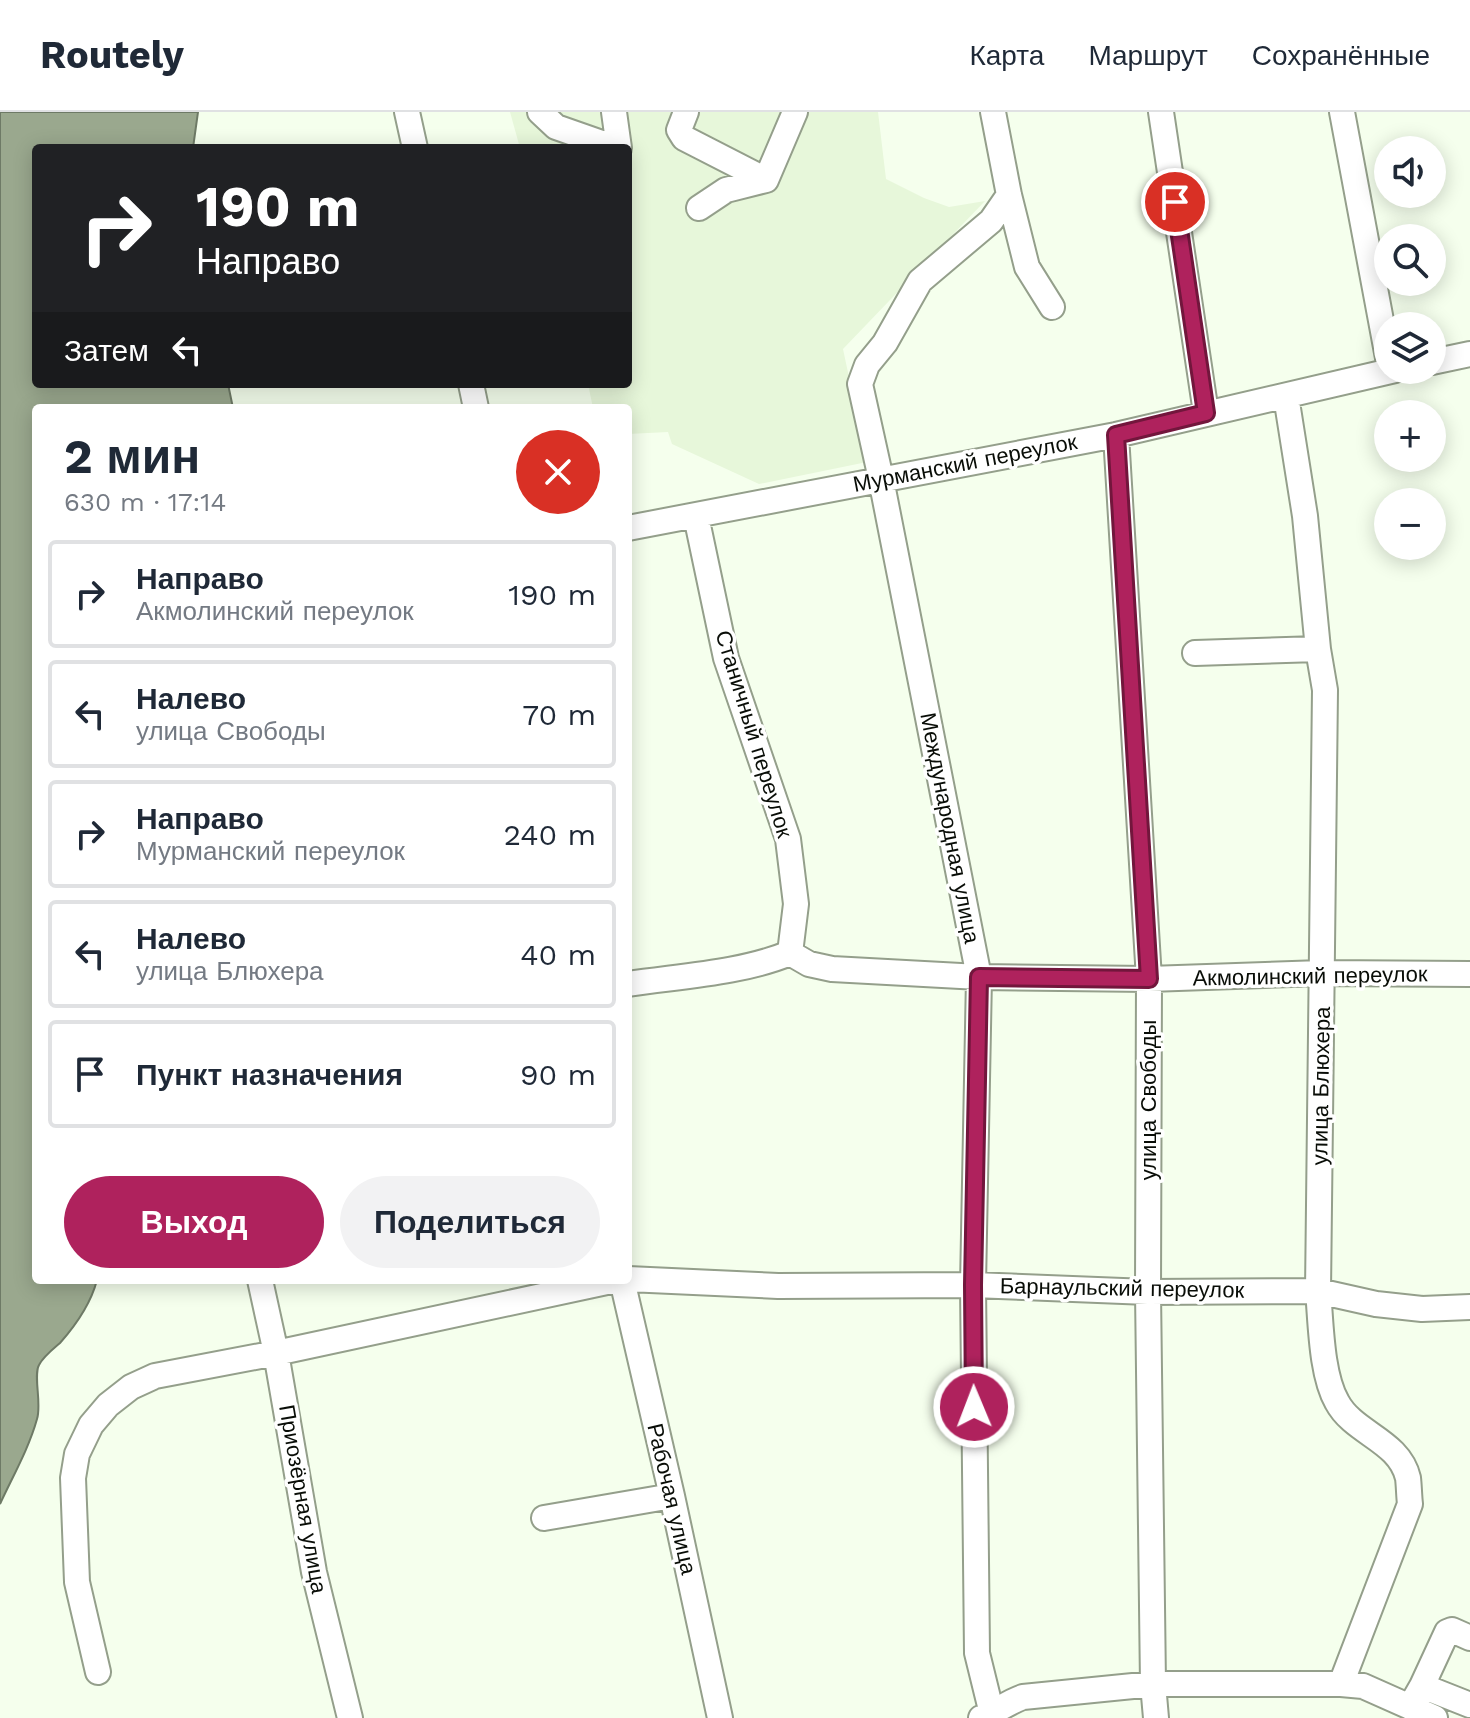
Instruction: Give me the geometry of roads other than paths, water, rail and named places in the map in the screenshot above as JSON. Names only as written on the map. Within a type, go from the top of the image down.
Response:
[{"type":"street","points":[[407,112],[414,144]]},
{"type":"street","points":[[540,112],[556,127],[606,144]]},
{"type":"street","points":[[614,112],[618,144]]},
{"type":"street","points":[[686,112],[679,130],[684,138],[766,180]]},
{"type":"street","points":[[766,180],[795,112]]},
{"type":"street","points":[[993,112],[1027,267],[1052,307]]},
{"type":"street","points":[[1161,112],[1206,413]]},
{"type":"street","points":[[1342,112],[1379,312]]},
{"type":"street","points":[[699,208],[726,190],[766,180]]},
{"type":"street","name":"Международная улица","points":[[986,1716],[977,1653],[973,1285],[979,977],[860,384],[867,365],[885,343],[920,281],[991,221],[1009,195]]},
{"type":"street","points":[[1446,359],[1470,354]]},
{"type":"street","name":"Мурманский переулок","points":[[632,527],[1116,435],[1374,374]]},
{"type":"street","name":"улица Блюхера","points":[[1286,396],[1305,516],[1325,690],[1318,1291],[1327,1375],[1336,1402],[1350,1420],[1397,1455],[1408,1477],[1410,1504],[1341,1684]]},
{"type":"street","name":"улица Свободы","points":[[1116,435],[1149,979],[1148,1292],[1156,1718]]},
{"type":"street","name":"Станичный переулок","points":[[696,516],[726,658],[788,839],[796,904],[790,953]]},
{"type":"street","points":[[1195,653],[1318,649]]},
{"type":"street","points":[[632,983],[770,962],[790,953]]},
{"type":"street","name":"Акмолинский переулок","points":[[790,953],[809,964],[832,969],[979,977],[1149,979],[1322,973],[1470,974]]},
{"type":"street","name":"Барнаульский переулок","points":[[632,1279],[778,1286],[973,1285],[1148,1292],[1318,1291],[1376,1304],[1422,1309],[1470,1307]]},
{"type":"street","name":"Приозёрная улица","points":[[261,1284],[314,1572],[350,1718]]},
{"type":"street","points":[[98,1672],[77,1582],[73,1478],[77,1454],[91,1425],[119,1396],[155,1376],[600,1284]]},
{"type":"street","name":"Рабочая улица","points":[[620,1284],[672,1496],[720,1718]]},
{"type":"street","points":[[544,1518],[672,1496]]},
{"type":"street","points":[[1416,1696],[1447,1632],[1452,1630],[1470,1638]]},
{"type":"street","points":[[986,1716],[1009,1701],[1023,1697],[1153,1684],[1341,1684],[1470,1705]]},
{"type":"street","points":[[1416,1696],[1435,1718]]}]
